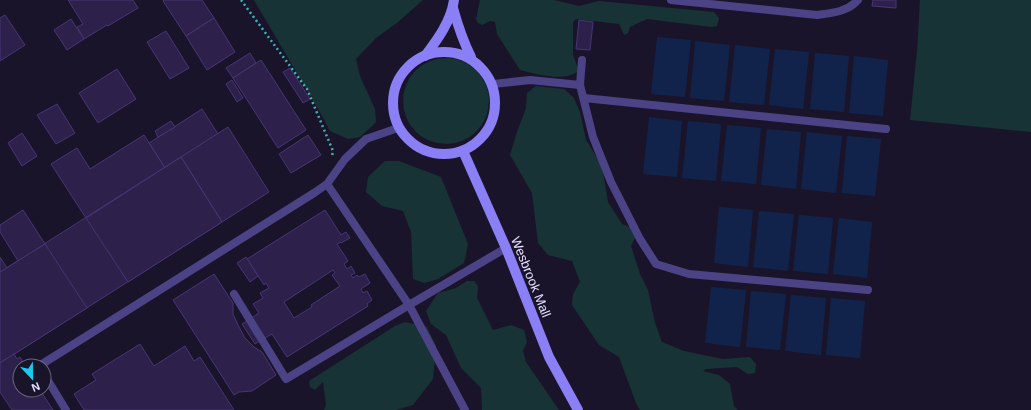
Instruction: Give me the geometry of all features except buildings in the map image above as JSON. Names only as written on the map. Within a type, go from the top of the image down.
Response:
[{"type":"street","points":[[425,56],[446,25],[453,4]]},
{"type":"street","points":[[453,4],[458,27],[464,43],[471,57],[481,65],[490,77],[493,84],[497,98],[496,111],[488,130],[475,144],[463,151],[442,154],[424,151],[409,142],[398,128],[394,114],[393,100],[396,84],[403,72],[413,62],[425,56],[446,52],[471,57]]},
{"type":"street","name":"Wesbrook Mall","points":[[463,151],[506,248],[549,357],[578,410]]},
{"type":"lane","points":[[672,0],[817,15],[837,13],[855,4],[858,0]]},
{"type":"lane","points":[[582,60],[580,85],[593,137],[611,182],[640,239],[656,264],[689,274],[868,290]]},
{"type":"lane","points":[[493,84],[530,80],[580,85]]},
{"type":"lane","points":[[584,98],[886,129]]},
{"type":"lane","points":[[52,358],[314,194],[327,184],[345,159],[366,139],[398,128]]},
{"type":"lane","points":[[327,184],[409,305],[465,410]]},
{"type":"lane","points":[[234,294],[286,379],[506,248]]},
{"type":"lane","points":[[52,387],[66,410]]},
{"type":"path","points":[[241,0],[306,89],[333,151],[332,158]]},
{"type":"green space","points":[[254,0],[423,0],[398,22],[376,38],[356,59],[360,76],[375,109],[376,122],[360,137],[348,139],[330,131]]},
{"type":"green space","points":[[480,0],[554,0],[579,6],[599,1],[714,12],[719,18],[717,26],[711,27],[647,19],[630,27],[628,33],[625,35],[619,24],[576,19],[573,22],[573,55],[577,66],[577,72],[571,75],[557,77],[520,70],[497,34],[495,22],[490,21],[482,25],[478,23],[476,19]]},
{"type":"green space","points":[[920,0],[1031,0],[1031,132],[910,120],[917,51]]},
{"type":"green space","points":[[446,58],[462,61],[470,65],[482,77],[486,85],[489,101],[486,117],[482,125],[470,137],[462,141],[446,144],[430,141],[422,137],[410,125],[406,117],[403,101],[406,85],[410,77],[422,65],[430,61]]},
{"type":"green space","points":[[536,86],[564,89],[574,98],[580,112],[586,140],[602,166],[608,202],[622,224],[633,228],[636,236],[631,246],[640,274],[648,290],[655,323],[662,342],[684,351],[723,359],[750,357],[756,364],[755,373],[748,374],[737,367],[706,369],[703,371],[719,375],[730,384],[734,406],[738,410],[640,410],[619,357],[599,345],[572,305],[573,294],[580,282],[572,261],[548,255],[538,243],[532,193],[510,155],[526,108],[527,93]]},
{"type":"green space","points":[[385,161],[399,161],[441,177],[468,244],[464,263],[438,279],[424,283],[413,279],[411,232],[403,211],[382,206],[366,192],[368,177]]},
{"type":"green space","points":[[467,281],[474,281],[478,286],[477,298],[493,330],[511,325],[524,330],[527,342],[523,351],[526,362],[559,410],[482,410],[481,388],[461,368],[446,335],[431,324],[426,311],[438,293],[456,288]]},
{"type":"green space","points":[[405,322],[427,327],[436,346],[433,379],[413,405],[396,410],[324,410],[326,405],[323,382],[315,390],[310,387],[309,381],[395,326]]},
{"type":"water","points":[[657,37],[691,40],[685,97],[651,94]]},
{"type":"water","points":[[695,41],[730,45],[724,101],[690,98]]},
{"type":"water","points":[[735,45],[770,49],[764,105],[729,102]]},
{"type":"water","points":[[775,49],[809,52],[803,109],[769,105]]},
{"type":"water","points":[[815,53],[849,56],[844,112],[810,109]]},
{"type":"water","points":[[854,56],[888,60],[883,116],[849,113]]},
{"type":"water","points":[[649,117],[682,121],[677,177],[643,174]]},
{"type":"water","points":[[688,121],[721,124],[716,181],[682,178]]},
{"type":"water","points":[[727,125],[761,128],[756,184],[721,181]]},
{"type":"water","points":[[767,129],[801,132],[796,189],[761,185]]},
{"type":"water","points":[[807,132],[842,136],[836,193],[801,189]]},
{"type":"water","points":[[847,136],[881,139],[875,196],[842,193]]},
{"type":"water","points":[[719,207],[753,210],[748,267],[714,263]]},
{"type":"water","points":[[759,211],[794,214],[788,271],[753,267]]},
{"type":"water","points":[[799,215],[833,218],[828,274],[793,271]]},
{"type":"water","points":[[839,218],[872,222],[867,278],[833,274]]},
{"type":"water","points":[[711,287],[746,290],[740,347],[705,343]]},
{"type":"water","points":[[751,291],[786,294],[780,350],[746,347]]},
{"type":"water","points":[[791,295],[826,298],[821,355],[785,351]]},
{"type":"water","points":[[831,298],[865,301],[860,358],[826,355]]}]
